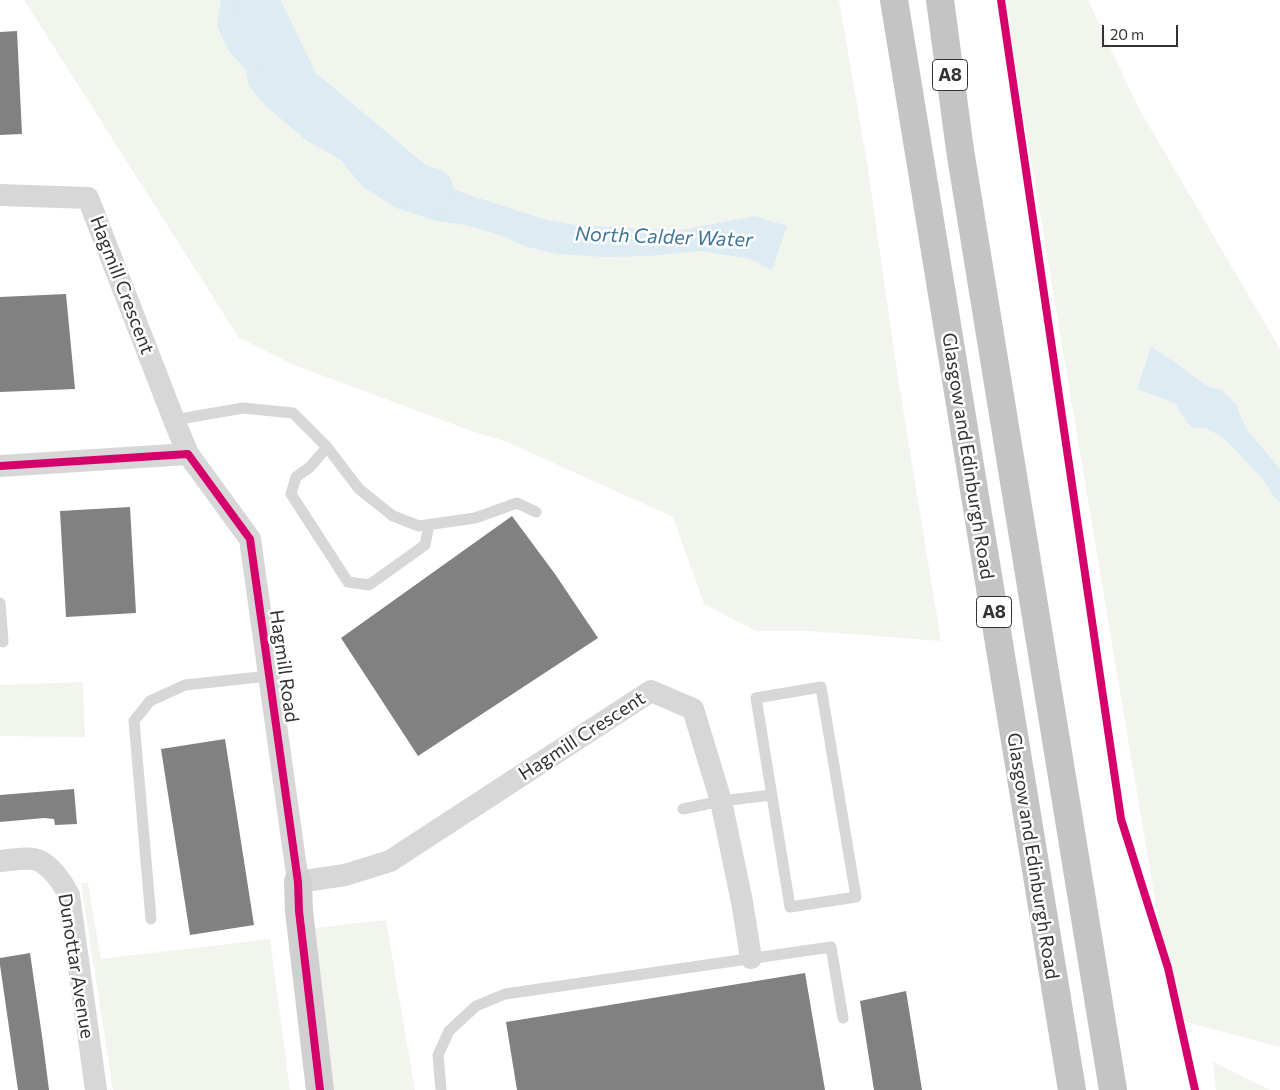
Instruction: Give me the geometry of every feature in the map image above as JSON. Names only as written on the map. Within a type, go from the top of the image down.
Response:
[{"type":"highway","name":"Glasgow and Edinburgh Road","points":[[894,0],[1070,1082]]},
{"type":"highway","name":"A8","points":[[940,0],[962,160],[1113,1090]]},
{"type":"street","name":"Hagmill Crescent","points":[[0,195],[88,198],[188,454]]},
{"type":"street","points":[[0,466],[188,454]]},
{"type":"street","name":"Hagmill Road","points":[[188,454],[250,539],[298,882],[299,910],[320,1090]]},
{"type":"street","name":"Hagmill Crescent","points":[[298,882],[345,875],[390,861],[651,691],[693,709],[721,801],[742,902],[751,958]]},
{"type":"street","name":"Dunottar Avenue","points":[[0,861],[26,859],[40,861],[61,880],[69,895],[96,1090]]},
{"type":"lane","points":[[174,420],[243,408],[293,413],[327,447],[359,489],[393,516],[419,526],[475,518],[517,503],[536,512]]},
{"type":"lane","points":[[327,447],[310,467],[296,476],[290,494],[348,582],[369,585],[424,545],[429,525]]},
{"type":"lane","points":[[0,603],[3,642]]},
{"type":"lane","points":[[151,919],[134,720],[150,701],[185,685],[269,676]]},
{"type":"lane","points":[[821,687],[856,897],[790,907],[772,795],[756,698],[821,687]]},
{"type":"lane","points":[[683,809],[721,801],[772,795]]},
{"type":"lane","points":[[441,1090],[438,1055],[449,1031],[476,1006],[504,994],[831,947],[843,1018]]},
{"type":"shaded area","points":[[24,0],[839,0],[868,168],[899,384],[941,641],[808,631],[756,631],[704,604],[673,517],[507,442],[469,430],[294,365],[239,338]]},
{"type":"shaded area","points":[[1004,0],[1088,0],[1138,107],[1280,349],[1280,1047],[1175,1019]]},
{"type":"shaded area","points":[[83,682],[85,737],[0,736],[0,685]]},
{"type":"shaded area","points":[[81,883],[88,883],[101,959],[270,939],[290,1090],[113,1090]]},
{"type":"shaded area","points":[[386,920],[415,1090],[334,1090],[314,928]]},
{"type":"shaded area","points":[[1213,1062],[1270,1090],[1216,1090]]},
{"type":"water","points":[[221,0],[265,0],[267,13],[316,118],[353,143],[417,175],[472,196],[543,219],[576,225],[677,231],[755,216],[787,226],[772,270],[750,259],[701,251],[648,256],[605,257],[558,254],[527,247],[500,235],[465,225],[437,221],[396,208],[362,186],[340,159],[307,141],[265,105],[249,86],[246,70],[228,50],[217,25]]},
{"type":"water","points":[[1151,347],[1207,386],[1223,391],[1237,405],[1240,416],[1248,431],[1280,469],[1280,502],[1275,498],[1262,478],[1224,438],[1206,428],[1192,428],[1175,403],[1137,389]]},
{"type":"building","points":[[17,31],[22,134],[0,135],[0,32]]},
{"type":"building","points":[[66,294],[75,389],[0,392],[0,297]]},
{"type":"building","points":[[130,507],[136,613],[66,617],[60,511]]},
{"type":"building","points":[[512,516],[555,574],[598,638],[418,756],[341,638]]},
{"type":"building","points":[[225,739],[254,925],[190,935],[161,749]]},
{"type":"building","points":[[74,789],[77,824],[55,825],[54,819],[44,818],[0,822],[0,795]]},
{"type":"building","points":[[30,953],[49,1090],[18,1090],[0,965],[0,958]]},
{"type":"building","points":[[805,973],[825,1090],[517,1090],[506,1022]]},
{"type":"building","points":[[906,991],[922,1090],[874,1090],[860,1001]]},
{"type":"waterway","name":"North Calder Water","points":[[255,0],[297,87],[415,186],[431,191]]},
{"type":"cycle path","points":[[1001,0],[1121,819],[1168,968],[1195,1090]]},
{"type":"cycle path","points":[[0,466],[188,454],[250,539],[298,882],[299,911],[320,1090]]}]
